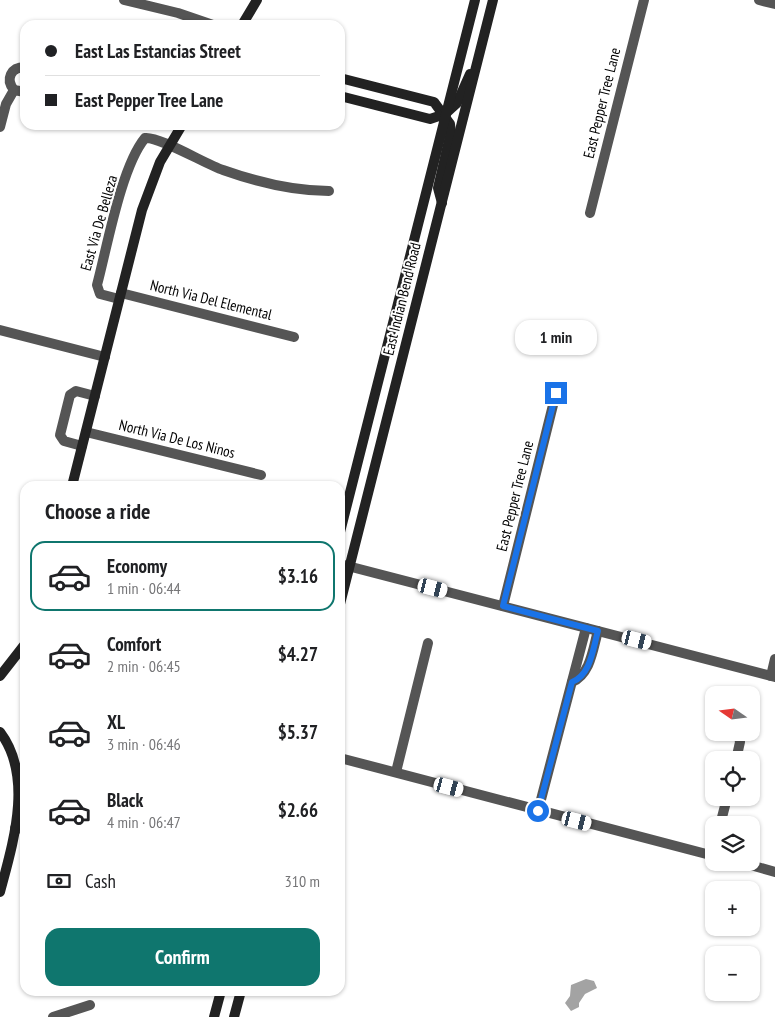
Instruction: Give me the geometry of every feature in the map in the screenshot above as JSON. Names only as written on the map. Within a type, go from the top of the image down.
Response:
[{"type":"main road","points":[[245,20],[257,0]]},
{"type":"main road","name":"East Indian Bend Road","points":[[345,512],[474,0]]},
{"type":"main road","name":"East Indian Bend Road","points":[[345,565],[442,204],[493,0]]},
{"type":"main road","points":[[345,97],[430,119],[445,114],[457,103],[482,45]]},
{"type":"main road","points":[[345,79],[434,102],[445,114],[450,124],[450,132],[438,188],[442,204]]},
{"type":"main road","points":[[73,481],[147,194],[169,146],[179,130]]},
{"type":"main road","points":[[0,676],[20,650]]},
{"type":"main road","points":[[0,732],[11,757],[18,788],[20,828],[1,887]]},
{"type":"main road","points":[[214,1017],[220,996]]},
{"type":"main road","points":[[234,1017],[239,996]]},
{"type":"street","points":[[124,0],[163,5],[200,20]]},
{"type":"street","name":"East Pepper Tree Lane","points":[[590,213],[644,0]]},
{"type":"street","points":[[759,0],[772,2]]},
{"type":"street","points":[[20,67],[11,73],[9,82],[14,90],[20,91]]},
{"type":"street","points":[[0,127],[6,104],[14,90]]},
{"type":"street","name":"East Via De Belleza","points":[[120,296],[100,294],[97,285],[120,196],[145,138],[169,146]]},
{"type":"street","points":[[169,146],[223,170],[302,191],[329,191]]},
{"type":"street","name":"North Via Del Elemental","points":[[120,296],[294,337]]},
{"type":"street","points":[[0,330],[105,357]]},
{"type":"street","points":[[82,446],[64,441],[60,435],[70,395],[76,392],[95,396]]},
{"type":"street","name":"East Pepper Tree Lane","points":[[503,606],[556,393]]},
{"type":"street","name":"North Via De Los Ninos","points":[[86,432],[262,475]]},
{"type":"street","points":[[345,565],[773,677],[775,659]]},
{"type":"street","points":[[538,811],[586,628]]},
{"type":"street","points":[[572,682],[578,679],[589,663],[598,631]]},
{"type":"street","points":[[396,772],[428,644]]},
{"type":"street","points":[[345,759],[538,811],[705,852]]},
{"type":"street","points":[[760,868],[775,872]]},
{"type":"street","points":[[53,1017],[90,1005]]},
{"type":"shaded area","points":[[586,979],[594,981],[597,988],[585,994],[579,1003],[579,1007],[571,1011],[565,1003],[570,996],[571,985]]},
{"type":"route","points":[[538,811],[572,682],[578,679],[586,669],[598,631],[503,606],[556,393]]}]
